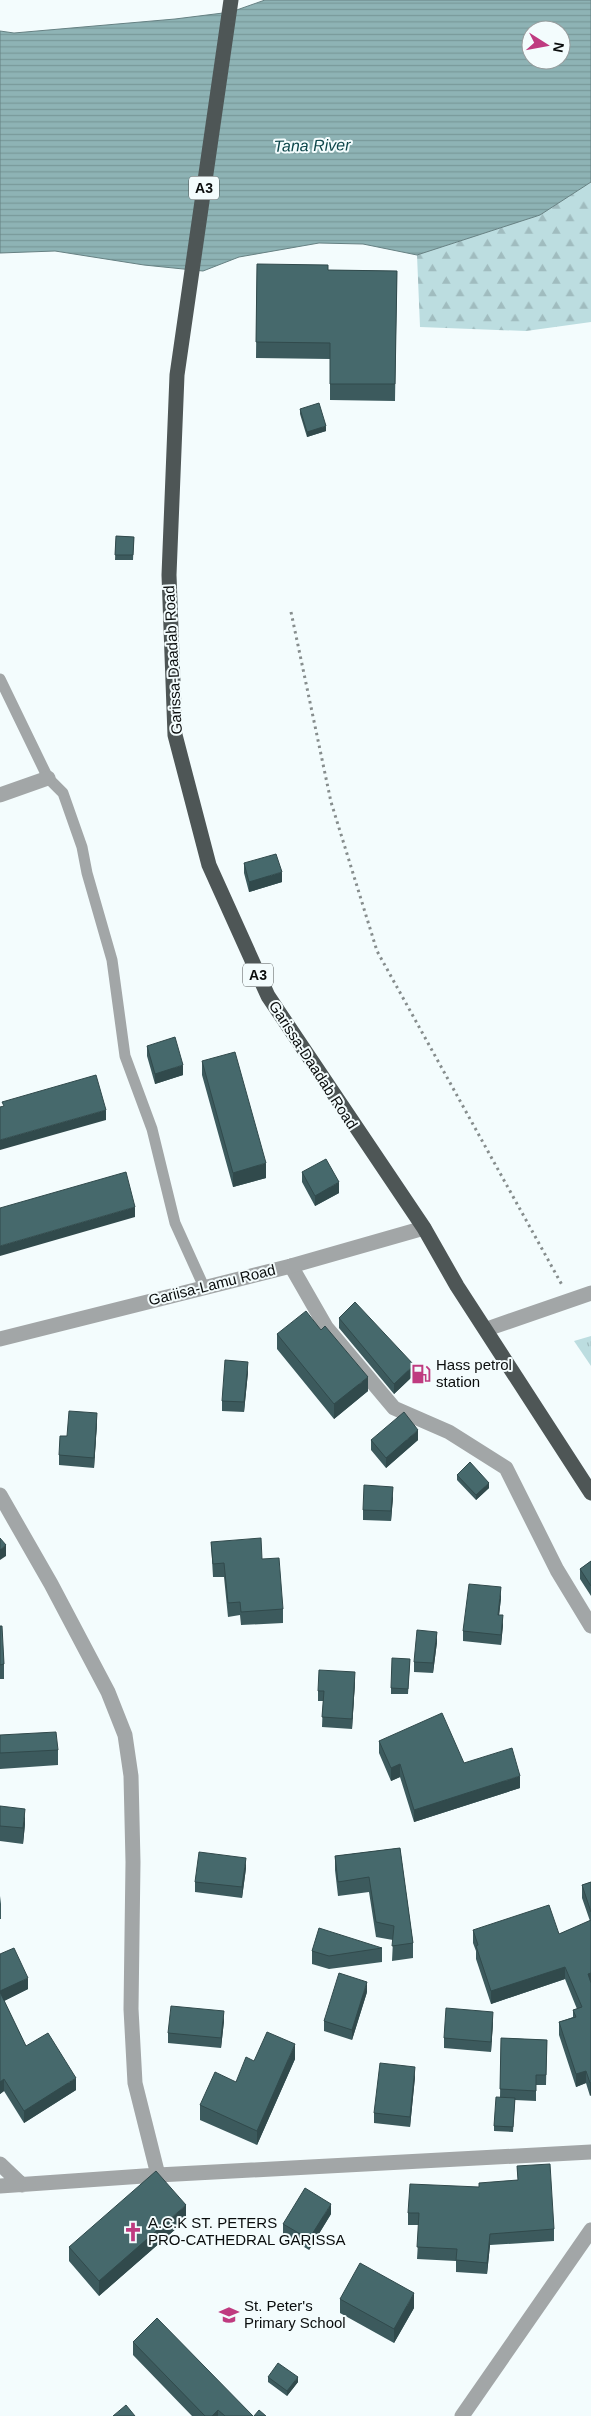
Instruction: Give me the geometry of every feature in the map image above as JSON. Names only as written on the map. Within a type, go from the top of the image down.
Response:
[{"type":"highway","name":"Garissa-Daadab Road","points":[[231,0],[177,375],[169,575],[175,735],[209,865],[268,996],[424,1228],[458,1286],[591,1493]]},
{"type":"street","points":[[0,794],[48,778]]},
{"type":"street","name":"Gariisa-Lamu Road","points":[[0,1339],[291,1266],[424,1228]]},
{"type":"street","points":[[291,1266],[326,1327],[394,1408],[449,1432],[506,1468],[557,1570],[591,1626]]},
{"type":"street","points":[[487,1329],[591,1293]]},
{"type":"street","points":[[0,1495],[100,1675],[125,1734],[131,1776],[133,1862],[131,2009],[135,2083],[158,2174]]},
{"type":"street","points":[[0,2186],[158,2174],[591,2152]]},
{"type":"street","points":[[0,2164],[22,2185]]},
{"type":"street","points":[[462,2416],[591,2230]]},
{"type":"lane","points":[[0,679],[48,778],[62,793],[82,847],[86,873],[112,960],[125,1056],[152,1129],[175,1223],[204,1287]]},
{"type":"path","points":[[291,612],[331,802],[377,951],[570,1300]]},
{"type":"green space","points":[[591,182],[591,322],[526,331],[420,327],[417,255],[540,215]]},
{"type":"green space","points":[[591,1336],[591,1366],[574,1341]]},
{"type":"water","name":"Tana River","points":[[265,0],[591,0],[591,182],[540,215],[417,255],[363,244],[319,243],[239,257],[203,271],[144,265],[55,251],[0,253],[0,31],[14,33],[175,19],[231,12]]},
{"type":"building","points":[[257,264],[328,265],[328,270],[397,271],[395,384],[330,384],[330,343],[256,342]]},
{"type":"building","points":[[319,403],[326,426],[307,432],[300,409]]},
{"type":"building","points":[[116,536],[134,537],[133,555],[115,555]]},
{"type":"building","points":[[276,854],[282,872],[249,882],[244,863]]},
{"type":"building","points":[[175,1037],[183,1065],[155,1074],[147,1046]]},
{"type":"building","points":[[235,1052],[266,1163],[233,1173],[202,1061]]},
{"type":"building","points":[[96,1075],[106,1110],[0,1140],[0,1107],[4,1106],[2,1102]]},
{"type":"building","points":[[326,1159],[339,1182],[315,1196],[302,1172]]},
{"type":"building","points":[[126,1172],[135,1207],[0,1246],[0,1208]]},
{"type":"building","points":[[355,1302],[414,1365],[394,1384],[339,1318]]},
{"type":"building","points":[[306,1311],[321,1330],[325,1326],[368,1377],[334,1404],[277,1334]]},
{"type":"building","points":[[225,1360],[248,1362],[244,1402],[222,1401]]},
{"type":"building","points":[[69,1411],[97,1413],[94,1458],[59,1455],[60,1436],[67,1436]]},
{"type":"building","points":[[404,1412],[418,1430],[386,1458],[371,1440]]},
{"type":"building","points":[[470,1462],[489,1483],[476,1495],[457,1475]]},
{"type":"building","points":[[364,1485],[393,1487],[391,1511],[363,1510]]},
{"type":"building","points":[[0,1538],[6,1545],[0,1550]]},
{"type":"building","points":[[261,1538],[262,1559],[279,1558],[283,1609],[241,1612],[240,1602],[228,1603],[224,1563],[213,1564],[211,1542]]},
{"type":"building","points":[[591,1561],[591,1586],[580,1569]]},
{"type":"building","points":[[469,1584],[501,1587],[498,1615],[503,1615],[501,1635],[463,1631]]},
{"type":"building","points":[[0,1626],[2,1626],[4,1664],[0,1665]]},
{"type":"building","points":[[417,1630],[437,1632],[433,1663],[414,1662]]},
{"type":"building","points":[[392,1658],[410,1659],[408,1689],[391,1688]]},
{"type":"building","points":[[319,1670],[355,1672],[352,1719],[322,1717],[324,1691],[318,1691]]},
{"type":"building","points":[[442,1713],[464,1763],[512,1748],[520,1776],[414,1810],[400,1764],[391,1768],[379,1741]]},
{"type":"building","points":[[56,1732],[58,1750],[0,1753],[0,1735]]},
{"type":"building","points":[[0,1806],[25,1809],[23,1828],[0,1826]]},
{"type":"building","points":[[400,1848],[413,1943],[392,1946],[394,1926],[376,1922],[369,1877],[338,1882],[335,1856]]},
{"type":"building","points":[[199,1852],[246,1858],[242,1887],[195,1882]]},
{"type":"building","points":[[591,1882],[591,1912],[582,1885]]},
{"type":"building","points":[[549,1905],[559,1934],[591,1920],[591,1973],[588,1974],[591,1983],[590,2083],[586,2071],[576,2074],[559,2022],[576,2017],[573,2010],[582,2007],[565,1967],[491,1991],[476,1946],[478,1945],[473,1930]]},
{"type":"building","points":[[319,1928],[382,1948],[329,1956],[312,1951]]},
{"type":"building","points":[[14,1948],[28,1978],[0,1991],[0,1954]]},
{"type":"building","points":[[339,1973],[367,1982],[352,2030],[324,2021]]},
{"type":"building","points":[[0,1992],[26,2046],[48,2033],[76,2078],[24,2111],[4,2079],[0,2082]]},
{"type":"building","points":[[171,2006],[224,2011],[221,2038],[168,2033]]},
{"type":"building","points":[[446,2008],[493,2012],[491,2042],[444,2038]]},
{"type":"building","points":[[267,2032],[295,2044],[257,2131],[200,2105],[215,2072],[236,2082],[246,2057],[254,2061]]},
{"type":"building","points":[[501,2038],[547,2040],[546,2075],[536,2075],[536,2091],[500,2089]]},
{"type":"building","points":[[380,2063],[415,2067],[410,2117],[374,2113]]},
{"type":"building","points":[[496,2097],[515,2098],[513,2127],[494,2126]]},
{"type":"building","points":[[550,2164],[554,2229],[490,2234],[487,2263],[456,2260],[457,2249],[417,2247],[419,2213],[408,2213],[410,2184],[479,2187],[479,2183],[518,2180],[517,2166]]},
{"type":"building","points":[[156,2171],[186,2205],[99,2281],[69,2247]]},
{"type":"building","points":[[305,2188],[331,2204],[309,2239],[283,2224]]},
{"type":"building","points":[[360,2263],[414,2293],[394,2329],[340,2299]]},
{"type":"building","points":[[157,2318],[253,2416],[225,2416],[218,2410],[212,2416],[205,2416],[133,2342]]},
{"type":"building","points":[[278,2363],[298,2377],[287,2391],[268,2377]]},
{"type":"building","points":[[126,2405],[135,2416],[113,2416]]},
{"type":"building","points":[[259,2410],[266,2416],[254,2416]]},
{"type":"place","name":"Hass petrol station","points":[[421,1374]]},
{"type":"place","name":"A.C.K ST. PETERS PRO-CATHEDRAL GARISSA","points":[[133,2232]]},
{"type":"place","name":"St. Peter's Primary School","points":[[229,2315]]}]
